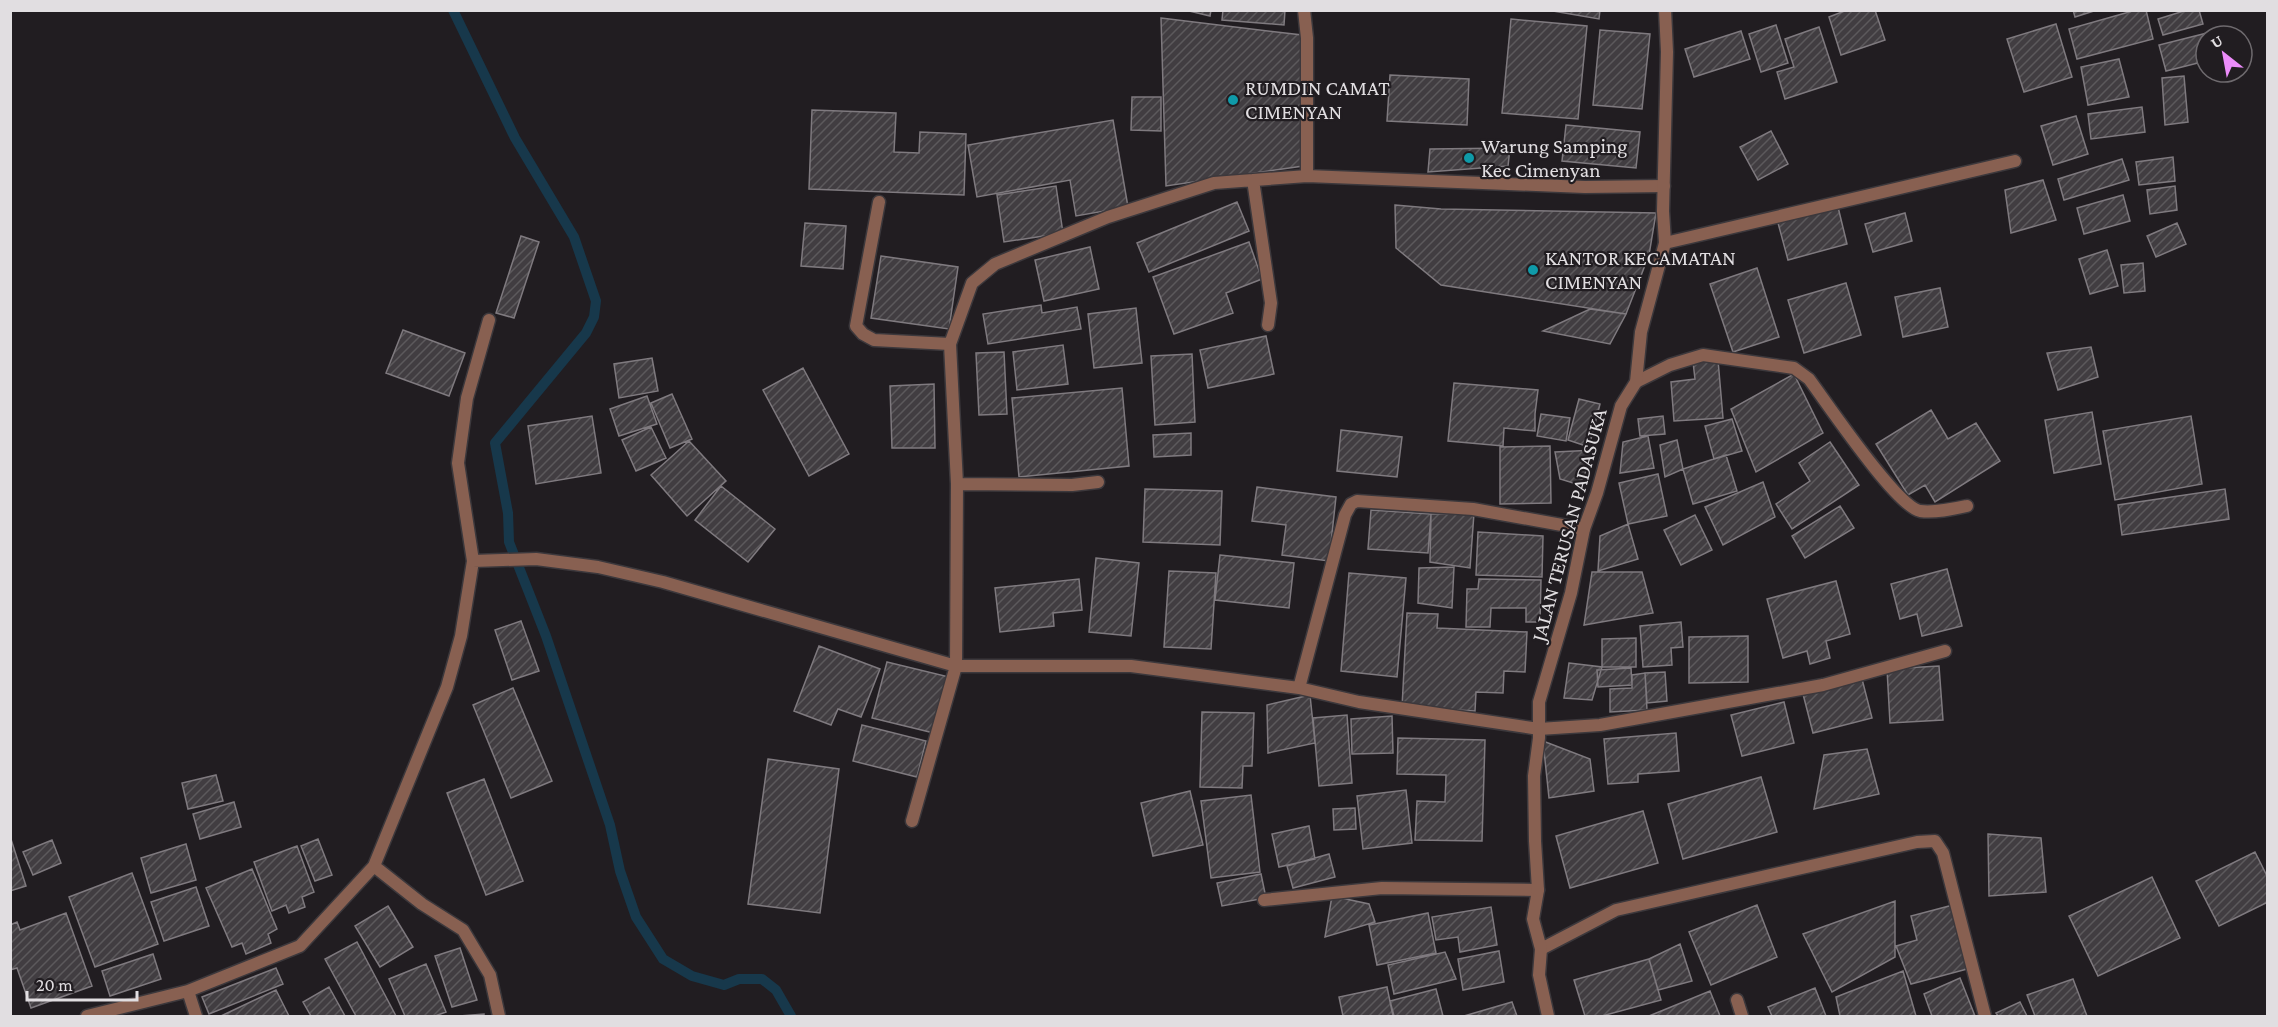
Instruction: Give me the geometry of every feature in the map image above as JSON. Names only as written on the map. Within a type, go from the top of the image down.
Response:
[{"type":"street","points":[[1304,10],[1307,38],[1307,176]]},
{"type":"street","name":"JALAN TERUSAN PADASUKA","points":[[1548,1017],[1539,975],[1541,949],[1533,919],[1538,890],[1534,776],[1539,729],[1539,702],[1571,593],[1584,529],[1597,493],[1621,406],[1636,382],[1641,332],[1665,243],[1663,211],[1667,52],[1665,10]]},
{"type":"street","points":[[1665,243],[2015,161]]},
{"type":"street","points":[[912,821],[956,666],[957,484],[950,344],[972,284],[995,264],[1108,217],[1214,183],[1307,176],[1585,186],[1664,186]]},
{"type":"street","points":[[1252,180],[1271,303],[1268,326]]},
{"type":"street","points":[[879,202],[856,326],[858,330],[874,339],[950,344]]},
{"type":"street","points":[[87,1017],[188,991],[300,946],[374,866],[447,687],[461,636],[473,561],[458,463],[467,399],[489,320]]},
{"type":"street","points":[[1636,382],[1670,365],[1703,355],[1794,368],[1809,379],[1888,484],[1910,505],[1919,511],[1951,510],[1967,506]]},
{"type":"street","points":[[957,484],[1072,485],[1098,482]]},
{"type":"street","points":[[1299,688],[1345,515],[1351,504],[1356,501],[1473,509],[1584,529]]},
{"type":"street","points":[[473,561],[536,558],[598,567],[663,582],[956,666],[1131,666],[1299,688],[1359,702],[1539,729],[1600,725],[1823,685],[1945,651]]},
{"type":"street","points":[[1541,949],[1616,910],[1917,842],[1935,841],[1943,853],[1985,1017]]},
{"type":"street","points":[[374,866],[422,904],[463,930],[490,975],[499,1017]]},
{"type":"street","points":[[1264,900],[1382,888],[1538,890]]},
{"type":"street","points":[[188,991],[196,1017]]},
{"type":"street","points":[[1737,1000],[1742,1017]]},
{"type":"building","points":[[1185,10],[1211,10],[1210,16]]},
{"type":"building","points":[[1223,10],[1285,10],[1284,25],[1222,20]]},
{"type":"building","points":[[1547,10],[1600,10],[1599,19]]},
{"type":"building","points":[[1847,10],[1875,10],[1885,40],[1841,55],[1829,17]]},
{"type":"building","points":[[2073,10],[2097,10],[2075,17]]},
{"type":"building","points":[[2136,10],[2146,10],[2153,39],[2077,59],[2069,29]]},
{"type":"building","points":[[2187,10],[2199,10],[2203,24],[2194,24],[2194,26],[2163,35],[2158,19]]},
{"type":"building","name":"RUMDIN CAMAT CIMENYAN","points":[[1161,18],[1302,35],[1303,166],[1166,186]]},
{"type":"building","points":[[1511,19],[1587,26],[1578,119],[1502,113]]},
{"type":"building","points":[[2056,24],[2072,77],[2024,92],[2007,39]]},
{"type":"building","points":[[1776,25],[1788,63],[1761,72],[1749,34]]},
{"type":"building","points":[[1819,27],[1837,82],[1785,99],[1777,72],[1794,67],[1785,39]]},
{"type":"building","points":[[1600,30],[1650,34],[1642,109],[1593,105]]},
{"type":"building","points":[[1741,31],[1750,59],[1694,77],[1685,49]]},
{"type":"building","points":[[2194,36],[2194,64],[2166,71],[2159,45]]},
{"type":"building","points":[[2119,59],[2129,97],[2088,105],[2081,67]]},
{"type":"building","points":[[1390,75],[1469,79],[1467,125],[1387,121]]},
{"type":"building","points":[[2184,76],[2188,122],[2165,125],[2162,78]]},
{"type":"building","points":[[1132,97],[1161,97],[1161,131],[1131,130]]},
{"type":"building","points":[[2142,107],[2145,132],[2091,139],[2088,114]]},
{"type":"building","points":[[812,110],[896,113],[894,152],[919,153],[920,132],[966,134],[964,195],[809,189]]},
{"type":"building","points":[[2076,116],[2088,154],[2053,165],[2041,126]]},
{"type":"building","points":[[1113,120],[1128,207],[1076,216],[1070,180],[977,197],[968,145]]},
{"type":"building","points":[[1566,125],[1640,132],[1636,168],[1562,161]]},
{"type":"building","points":[[1771,131],[1788,164],[1758,180],[1740,147]]},
{"type":"building","name":"Warung Samping Kec Cimenyan","points":[[1510,148],[1508,166],[1428,172],[1430,149]]},
{"type":"building","points":[[2173,157],[2175,181],[2139,185],[2136,162]]},
{"type":"building","points":[[2122,159],[2129,180],[2064,200],[2058,179]]},
{"type":"building","points":[[2043,180],[2056,220],[2011,233],[2005,190]]},
{"type":"building","points":[[1056,186],[1063,233],[1004,242],[997,195]]},
{"type":"building","points":[[2175,186],[2177,210],[2150,214],[2147,190]]},
{"type":"building","points":[[2123,195],[2130,221],[2084,234],[2077,208]]},
{"type":"building","points":[[1237,202],[1249,231],[1149,272],[1137,243]]},
{"type":"building","name":"KANTOR KECAMATAN CIMENYAN","points":[[1395,205],[1441,209],[1656,213],[1649,255],[1626,314],[1441,285],[1396,248]]},
{"type":"building","points":[[1838,207],[1847,244],[1788,260],[1778,223]]},
{"type":"building","points":[[1905,213],[1912,241],[1873,252],[1865,224]]},
{"type":"building","points":[[805,223],[846,226],[843,269],[801,266]]},
{"type":"building","points":[[2177,223],[2186,244],[2156,257],[2147,236]]},
{"type":"building","points":[[521,236],[539,242],[514,318],[496,313]]},
{"type":"building","points":[[1249,242],[1262,279],[1226,293],[1233,313],[1174,334],[1153,277]]},
{"type":"building","points":[[1090,247],[1099,289],[1044,301],[1035,260]]},
{"type":"building","points":[[2107,250],[2118,286],[2090,294],[2079,259]]},
{"type":"building","points":[[881,256],[958,267],[949,329],[871,318]]},
{"type":"building","points":[[2143,263],[2145,291],[2124,293],[2121,265]]},
{"type":"building","points":[[1757,268],[1779,337],[1733,352],[1710,284]]},
{"type":"building","points":[[1846,283],[1861,335],[1804,353],[1788,300]]},
{"type":"building","points":[[1940,288],[1948,327],[1903,337],[1895,297]]},
{"type":"building","points":[[1041,305],[1042,313],[1077,307],[1081,329],[988,344],[983,314]]},
{"type":"building","points":[[1136,308],[1142,363],[1094,368],[1088,314]]},
{"type":"building","points":[[1590,309],[1626,314],[1610,344],[1543,331]]},
{"type":"building","points":[[403,330],[465,353],[449,396],[386,373]]},
{"type":"building","points":[[1266,336],[1274,374],[1208,388],[1200,350]]},
{"type":"building","points":[[1063,345],[1068,384],[1017,390],[1013,352]]},
{"type":"building","points":[[2091,347],[2098,377],[2058,390],[2047,353]]},
{"type":"building","points":[[1004,352],[1007,414],[979,415],[976,353]]},
{"type":"building","points":[[1192,354],[1195,422],[1155,425],[1151,356]]},
{"type":"building","points":[[652,358],[658,391],[619,398],[614,364]]},
{"type":"building","points":[[1718,360],[1723,418],[1674,421],[1671,382],[1695,379],[1693,362]]},
{"type":"building","points":[[803,368],[849,454],[809,476],[763,390]]},
{"type":"building","points":[[1794,374],[1823,433],[1756,472],[1731,409]]},
{"type":"building","points":[[1454,383],[1538,390],[1535,431],[1504,428],[1503,446],[1448,441]]},
{"type":"building","points":[[934,384],[935,448],[892,448],[890,386]]},
{"type":"building","points":[[1122,388],[1129,466],[1019,477],[1012,398]]},
{"type":"building","points":[[672,394],[692,439],[670,448],[651,403]]},
{"type":"building","points":[[647,396],[657,424],[619,436],[610,409]]},
{"type":"building","points":[[1579,399],[1600,404],[1589,447],[1568,440]]},
{"type":"building","points":[[1931,410],[1948,439],[1976,423],[2000,461],[1935,502],[1925,485],[1908,495],[1876,444]]},
{"type":"building","points":[[2092,412],[2101,464],[2054,473],[2045,420]]},
{"type":"building","points":[[1541,414],[1570,418],[1566,441],[1537,436]]},
{"type":"building","points":[[592,416],[601,473],[536,484],[528,426]]},
{"type":"building","points":[[1663,416],[1665,434],[1640,436],[1638,419]]},
{"type":"building","points":[[2191,416],[2202,484],[2115,500],[2103,431]]},
{"type":"building","points":[[1732,419],[1742,451],[1714,459],[1705,426]]},
{"type":"building","points":[[651,427],[666,458],[636,471],[622,440]]},
{"type":"building","points":[[1341,430],[1402,437],[1397,477],[1337,471]]},
{"type":"building","points":[[1191,433],[1191,455],[1154,457],[1153,435]]},
{"type":"building","points":[[1648,436],[1654,468],[1620,473],[1623,442]]},
{"type":"building","points":[[1677,440],[1683,469],[1665,477],[1660,445]]},
{"type":"building","points":[[689,441],[726,481],[687,516],[651,475]]},
{"type":"building","points":[[1830,442],[1859,485],[1792,529],[1776,504],[1810,481],[1799,463]]},
{"type":"building","points":[[1550,446],[1551,503],[1500,504],[1500,447]]},
{"type":"building","points":[[1595,450],[1580,485],[1560,479],[1555,452]]},
{"type":"building","points":[[1726,455],[1737,491],[1693,504],[1683,469]]},
{"type":"building","points":[[1658,474],[1667,516],[1628,524],[1619,483]]},
{"type":"building","points":[[1763,482],[1775,517],[1723,545],[1705,507]]},
{"type":"building","points":[[721,486],[775,529],[748,562],[695,520]]},
{"type":"building","points":[[1257,487],[1336,497],[1329,561],[1282,555],[1286,525],[1252,521]]},
{"type":"building","points":[[1145,489],[1222,491],[1220,545],[1143,542]]},
{"type":"building","points":[[2225,489],[2229,519],[2122,535],[2118,505]]},
{"type":"building","points":[[1840,506],[1854,528],[1805,558],[1792,536]]},
{"type":"building","points":[[1371,510],[1431,514],[1428,553],[1368,549]]},
{"type":"building","points":[[1474,513],[1470,568],[1430,562],[1431,514]]},
{"type":"building","points":[[1695,515],[1712,550],[1681,565],[1664,530]]},
{"type":"building","points":[[1628,524],[1638,559],[1598,571],[1600,536]]},
{"type":"building","points":[[1478,532],[1543,536],[1542,577],[1476,575]]},
{"type":"building","points":[[1220,555],[1294,563],[1289,608],[1215,600]]},
{"type":"building","points":[[1096,558],[1139,563],[1131,636],[1089,632]]},
{"type":"building","points":[[1454,567],[1452,608],[1418,603],[1419,568]]},
{"type":"building","points":[[1947,569],[1962,626],[1922,636],[1917,614],[1900,619],[1891,584]]},
{"type":"building","points":[[1169,571],[1216,573],[1211,649],[1164,647]]},
{"type":"building","points":[[1592,572],[1642,572],[1653,613],[1584,625]]},
{"type":"building","points":[[1349,573],[1406,578],[1397,677],[1341,671]]},
{"type":"building","points":[[1079,579],[1082,610],[1053,613],[1054,626],[1000,632],[995,588]]},
{"type":"building","points":[[1479,579],[1541,580],[1540,622],[1526,622],[1526,608],[1491,608],[1490,627],[1466,627],[1467,589],[1478,589]]},
{"type":"building","points":[[1836,581],[1850,634],[1826,641],[1830,658],[1810,664],[1807,651],[1783,658],[1767,599]]},
{"type":"building","points":[[1407,613],[1438,614],[1437,628],[1527,632],[1525,672],[1504,671],[1503,693],[1476,692],[1475,711],[1402,707]]},
{"type":"building","points":[[521,621],[539,671],[512,680],[495,630]]},
{"type":"building","points":[[1681,622],[1683,647],[1671,648],[1672,665],[1643,667],[1640,626]]},
{"type":"building","points":[[1748,636],[1748,682],[1689,683],[1689,637]]},
{"type":"building","points":[[1636,638],[1636,667],[1602,667],[1602,639]]},
{"type":"building","points":[[819,646],[880,669],[861,717],[838,709],[831,725],[794,711]]},
{"type":"building","points":[[887,662],[949,677],[934,733],[872,718]]},
{"type":"building","points":[[1569,663],[1602,667],[1592,700],[1564,698]]},
{"type":"building","points":[[1939,666],[1943,720],[1890,723],[1887,669]]},
{"type":"building","points":[[1631,668],[1632,685],[1598,687],[1597,670]]},
{"type":"building","points":[[1665,672],[1667,701],[1647,703],[1645,673]]},
{"type":"building","points":[[1645,673],[1647,710],[1610,712],[1610,689],[1632,688],[1632,675]]},
{"type":"building","points":[[1862,679],[1872,718],[1813,733],[1803,694]]},
{"type":"building","points":[[513,688],[552,781],[511,798],[473,705]]},
{"type":"building","points":[[1310,695],[1315,743],[1268,753],[1267,705]]},
{"type":"building","points":[[1784,702],[1794,743],[1742,756],[1731,715]]},
{"type":"building","points":[[1202,712],[1254,713],[1252,766],[1243,766],[1242,788],[1200,787]]},
{"type":"building","points":[[1347,715],[1352,783],[1319,786],[1313,718]]},
{"type":"building","points":[[1392,716],[1393,753],[1352,754],[1351,719]]},
{"type":"building","points":[[862,725],[926,741],[917,777],[853,761]]},
{"type":"building","points":[[1676,733],[1679,771],[1638,774],[1638,782],[1608,784],[1604,739]]},
{"type":"building","points":[[1398,738],[1485,740],[1482,841],[1415,840],[1417,801],[1445,802],[1446,775],[1397,774]]},
{"type":"building","points":[[1543,741],[1590,759],[1594,791],[1549,798]]},
{"type":"building","points":[[1867,749],[1879,794],[1814,809],[1824,755]]},
{"type":"building","points":[[768,759],[839,769],[820,913],[748,904]]},
{"type":"building","points":[[216,775],[223,801],[188,809],[182,783]]},
{"type":"building","points":[[1761,777],[1777,832],[1683,859],[1668,804]]},
{"type":"building","points":[[484,779],[523,881],[486,895],[447,793]]},
{"type":"building","points":[[1406,790],[1412,843],[1363,849],[1357,796]]},
{"type":"building","points":[[1190,791],[1203,845],[1153,856],[1141,803]]},
{"type":"building","points":[[1251,795],[1260,872],[1211,878],[1201,801]]},
{"type":"building","points":[[234,802],[241,827],[200,839],[193,814]]},
{"type":"building","points":[[1355,808],[1356,829],[1334,830],[1333,809]]},
{"type":"building","points":[[1643,811],[1658,863],[1570,888],[1556,836]]},
{"type":"building","points":[[1309,826],[1315,859],[1279,867],[1272,834]]},
{"type":"building","points":[[1988,834],[2041,838],[2046,892],[1989,896]]},
{"type":"building","points":[[10,836],[26,886],[10,891]]},
{"type":"building","points":[[318,839],[332,875],[315,881],[301,846]]},
{"type":"building","points":[[52,840],[61,863],[33,875],[23,852]]},
{"type":"building","points":[[186,844],[196,880],[151,893],[141,858]]},
{"type":"building","points":[[297,846],[314,892],[302,897],[305,907],[289,913],[286,905],[272,911],[254,862]]},
{"type":"building","points":[[2255,852],[2268,878],[2268,902],[2219,926],[2196,881]]},
{"type":"building","points":[[1329,854],[1335,877],[1293,888],[1287,866]]},
{"type":"building","points":[[252,869],[277,929],[268,934],[271,943],[246,954],[242,943],[232,947],[206,888]]},
{"type":"building","points":[[132,873],[158,944],[95,967],[69,897]]},
{"type":"building","points":[[1261,874],[1266,898],[1222,906],[1217,883]]},
{"type":"building","points":[[2152,877],[2180,938],[2098,976],[2069,916]]},
{"type":"building","points":[[196,887],[209,926],[164,941],[151,902]]},
{"type":"building","points":[[1332,896],[1369,904],[1375,922],[1325,937]]},
{"type":"building","points":[[1895,901],[1895,957],[1832,992],[1803,934]]},
{"type":"building","points":[[1757,905],[1777,957],[1711,985],[1689,932]]},
{"type":"building","points":[[1953,905],[1971,968],[1911,984],[1896,946],[1917,940],[1911,916]]},
{"type":"building","points":[[388,906],[413,947],[380,967],[355,926]]},
{"type":"building","points":[[1491,907],[1497,945],[1460,952],[1458,937],[1436,940],[1432,917]]},
{"type":"building","points":[[66,913],[92,986],[31,1008],[17,968],[10,970],[10,925],[17,922],[20,930]]},
{"type":"building","points":[[1428,913],[1436,953],[1377,965],[1369,925]]},
{"type":"building","points":[[357,942],[396,1016],[356,1016],[325,959]]},
{"type":"building","points":[[1680,944],[1692,981],[1658,990],[1649,959]]},
{"type":"building","points":[[460,948],[477,1000],[452,1007],[435,956]]},
{"type":"building","points":[[1499,951],[1504,982],[1463,990],[1458,959]]},
{"type":"building","points":[[1445,952],[1456,979],[1394,994],[1388,965]]},
{"type":"building","points":[[153,954],[161,979],[110,996],[102,971]]},
{"type":"building","points":[[1649,959],[1661,1000],[1602,1016],[1585,1016],[1574,980]]},
{"type":"building","points":[[426,964],[446,1012],[435,1016],[405,1016],[389,979]]},
{"type":"building","points":[[276,968],[283,984],[209,1014],[202,997]]},
{"type":"building","points":[[1903,971],[1916,1016],[1840,1016],[1836,997]]},
{"type":"building","points":[[1960,978],[1975,1016],[1932,1016],[1924,994]]},
{"type":"building","points":[[2073,979],[2087,1016],[2035,1016],[2027,995]]},
{"type":"building","points":[[329,987],[345,1016],[311,1016],[303,1002]]},
{"type":"building","points":[[1387,987],[1393,1016],[1343,1016],[1339,997]]},
{"type":"building","points":[[1815,988],[1826,1016],[1772,1016],[1768,1007]]},
{"type":"building","points":[[1436,989],[1443,1016],[1394,1016],[1390,1001]]},
{"type":"building","points":[[276,990],[289,1016],[221,1016]]},
{"type":"building","points":[[1710,991],[1720,1016],[1649,1016]]},
{"type":"building","points":[[1512,1002],[1517,1016],[1464,1016]]},
{"type":"building","points":[[2020,1002],[2027,1016],[1998,1016],[1996,1013]]},
{"type":"building","points":[[484,1014],[484,1016],[459,1016]]},
{"type":"waterway","points":[[453,10],[515,138],[574,237],[596,301],[594,317],[586,333],[495,443],[508,513],[509,542],[546,636],[610,825],[620,871],[636,917],[663,959],[692,976],[724,985],[739,979],[762,979],[776,990],[791,1016]]},
{"type":"place","name":"RUMDIN CAMAT CIMENYAN","points":[[1233,100]]},
{"type":"place","name":"Warung Samping Kec Cimenyan","points":[[1469,158]]},
{"type":"place","name":"KANTOR KECAMATAN CIMENYAN","points":[[1533,270]]}]
